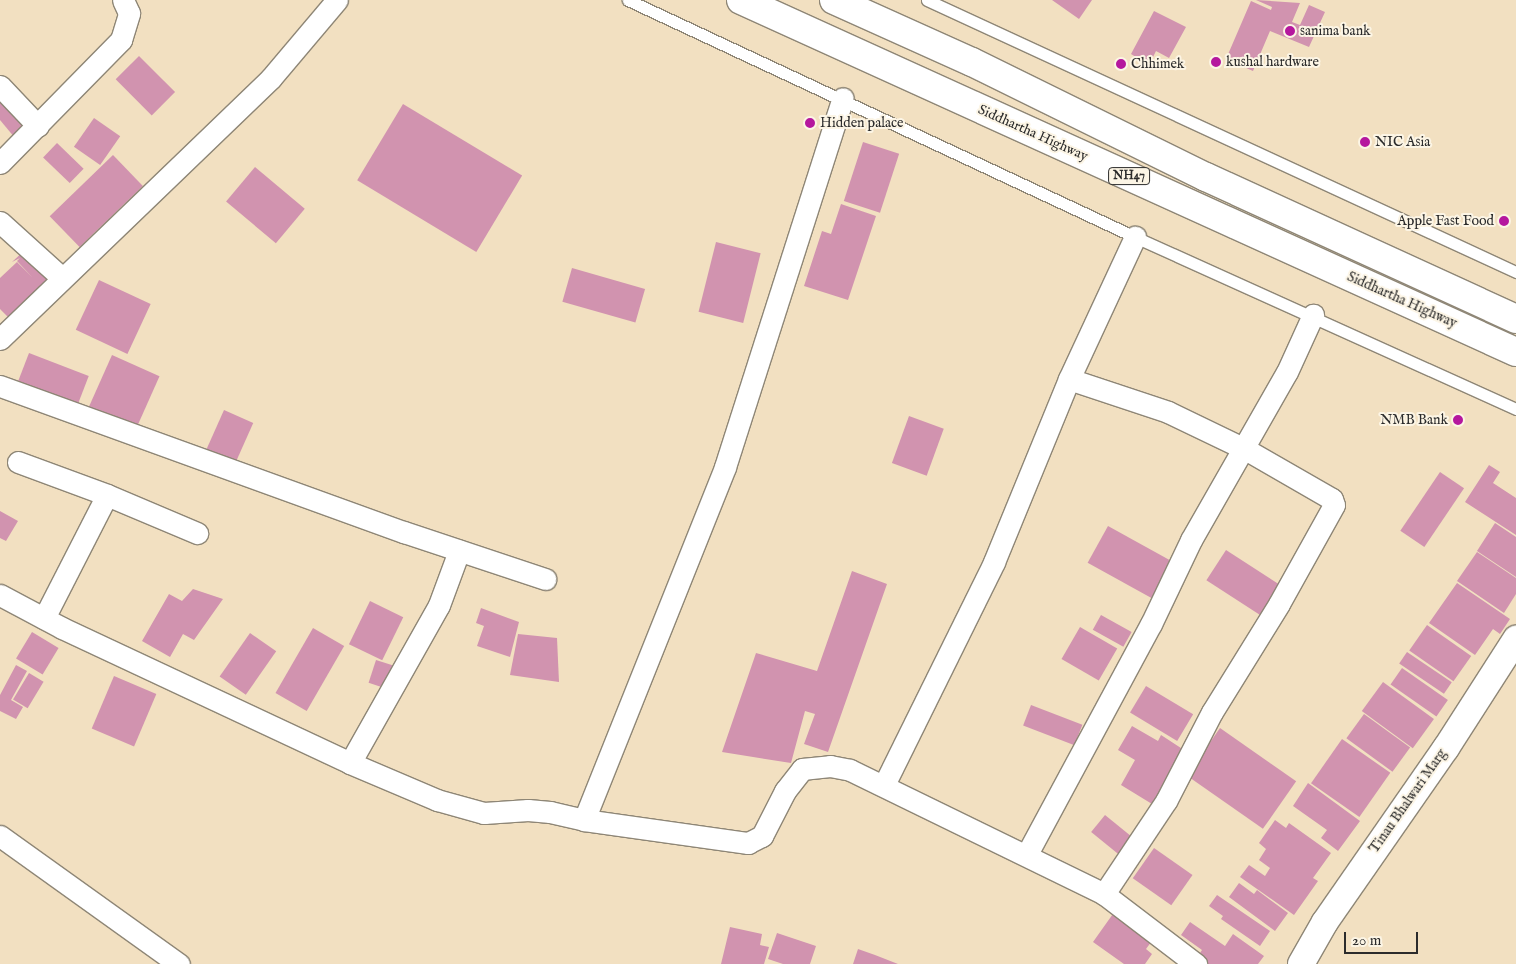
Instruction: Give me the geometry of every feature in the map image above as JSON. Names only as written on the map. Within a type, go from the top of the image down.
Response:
[{"type":"highway","name":"Siddhartha Highway","points":[[742,0],[1516,352]]},
{"type":"highway","name":"NH47","points":[[834,0],[972,62],[1206,177],[1516,319]]},
{"type":"street","points":[[0,163],[121,40],[130,13],[122,0]]},
{"type":"street","points":[[0,339],[271,78],[338,0]]},
{"type":"street","points":[[0,86],[38,126]]},
{"type":"street","points":[[584,820],[725,467],[843,98]]},
{"type":"street","points":[[0,222],[62,278]]},
{"type":"street","points":[[884,785],[994,562],[1069,380],[1135,237]]},
{"type":"street","points":[[1027,854],[1151,624],[1191,540],[1245,449],[1287,372],[1313,315]]},
{"type":"street","points":[[1069,380],[1168,412],[1245,449],[1332,499],[1334,505],[1278,604],[1212,712],[1166,801],[1104,894]]},
{"type":"street","points":[[0,386],[459,551],[544,579]]},
{"type":"street","points":[[18,462],[107,494],[197,533]]},
{"type":"street","points":[[44,618],[107,494]]},
{"type":"street","points":[[350,763],[440,605],[459,551]]},
{"type":"street","points":[[0,595],[44,618],[350,763],[437,800],[484,814],[528,810],[584,820],[748,843],[762,836],[785,792],[802,769],[830,766],[850,770],[1027,854],[1104,894],[1196,964]]},
{"type":"street","name":"Tinau Bhalwari Marg","points":[[1301,964],[1324,922],[1446,748],[1516,639]]},
{"type":"street","points":[[0,836],[179,964]]},
{"type":"lane","points":[[628,0],[843,98],[1135,237],[1313,315],[1516,409]]},
{"type":"lane","points":[[927,0],[1516,272]]},
{"type":"building","points":[[1052,0],[1092,0],[1079,19]]},
{"type":"building","points":[[1256,0],[1300,3],[1292,22],[1300,25],[1309,5],[1325,12],[1309,47],[1270,31],[1253,71],[1226,59],[1251,1],[1271,10],[1272,7]]},
{"type":"building","points":[[1154,11],[1186,27],[1169,58],[1156,51],[1149,65],[1131,54]]},
{"type":"building","points":[[139,56],[175,92],[152,115],[116,79]]},
{"type":"building","points":[[0,95],[31,124],[15,138],[0,120]]},
{"type":"building","points":[[403,104],[522,176],[476,252],[357,180]]},
{"type":"building","points":[[94,118],[120,136],[100,165],[74,147]]},
{"type":"building","points":[[863,142],[899,154],[880,213],[844,201]]},
{"type":"building","points":[[57,143],[84,169],[70,183],[43,157]]},
{"type":"building","points":[[113,155],[143,186],[80,247],[50,216]]},
{"type":"building","points":[[255,167],[305,209],[276,243],[226,201]]},
{"type":"building","points":[[841,204],[876,216],[848,300],[804,286],[822,231],[831,234]]},
{"type":"building","points":[[716,242],[761,253],[743,323],[699,312]]},
{"type":"building","points":[[25,250],[55,283],[14,323],[0,309],[0,278],[17,262],[32,277],[17,261],[20,258],[12,262]]},
{"type":"building","points":[[572,268],[645,289],[635,323],[562,302]]},
{"type":"building","points":[[99,280],[151,304],[127,354],[76,330]]},
{"type":"building","points":[[29,353],[89,376],[77,406],[18,383]]},
{"type":"building","points":[[112,355],[160,376],[135,431],[88,410]]},
{"type":"building","points":[[224,410],[253,423],[236,462],[207,449]]},
{"type":"building","points":[[909,416],[944,429],[927,476],[892,463]]},
{"type":"building","points":[[1489,465],[1500,472],[1493,483],[1516,498],[1516,535],[1465,502]]},
{"type":"building","points":[[1440,472],[1464,488],[1424,547],[1400,531]]},
{"type":"building","points":[[0,511],[18,521],[6,541],[0,538]]},
{"type":"building","points":[[1495,523],[1516,537],[1516,577],[1477,551]]},
{"type":"building","points":[[1108,526],[1174,562],[1153,599],[1088,563]]},
{"type":"building","points":[[1226,550],[1280,585],[1260,615],[1206,580]]},
{"type":"building","points":[[1477,552],[1516,578],[1516,594],[1504,613],[1457,581]]},
{"type":"building","points":[[852,571],[887,584],[828,752],[804,744],[815,714],[805,711],[791,763],[722,752],[756,653],[817,671]]},
{"type":"building","points":[[1457,583],[1510,619],[1500,634],[1493,629],[1475,655],[1429,623]]},
{"type":"building","points":[[193,589],[223,599],[194,640],[183,634],[170,657],[142,641],[169,594],[182,601]]},
{"type":"building","points":[[370,601],[403,617],[382,660],[349,644]]},
{"type":"building","points":[[481,608],[519,622],[510,657],[477,646],[484,626],[476,623]]},
{"type":"building","points":[[1101,615],[1132,632],[1123,647],[1093,630]]},
{"type":"building","points":[[1427,625],[1471,656],[1453,681],[1409,650]]},
{"type":"building","points":[[1080,627],[1117,648],[1099,681],[1062,659]]},
{"type":"building","points":[[313,628],[344,646],[307,711],[276,693]]},
{"type":"building","points":[[32,632],[59,648],[43,675],[16,659]]},
{"type":"building","points":[[250,633],[276,651],[246,695],[220,676]]},
{"type":"building","points":[[518,634],[557,638],[559,682],[510,675]]},
{"type":"building","points":[[1407,652],[1452,682],[1444,694],[1399,664]]},
{"type":"building","points":[[376,660],[394,666],[387,689],[369,683]]},
{"type":"building","points":[[16,665],[27,671],[11,700],[23,707],[16,719],[0,711],[0,695]]},
{"type":"building","points":[[1402,668],[1448,700],[1436,717],[1391,684]]},
{"type":"building","points":[[29,673],[44,682],[28,708],[13,700]]},
{"type":"building","points":[[114,676],[156,694],[134,746],[92,728]]},
{"type":"building","points":[[1383,682],[1434,719],[1413,748],[1362,711]]},
{"type":"building","points":[[1146,686],[1193,714],[1177,741],[1130,713]]},
{"type":"building","points":[[1031,705],[1082,725],[1074,745],[1023,726]]},
{"type":"building","points":[[1364,714],[1410,748],[1392,772],[1346,738]]},
{"type":"building","points":[[1132,726],[1158,741],[1161,735],[1184,750],[1152,804],[1121,785],[1135,760],[1118,750]]},
{"type":"building","points":[[1220,728],[1296,781],[1263,829],[1187,776]]},
{"type":"building","points":[[1342,739],[1390,773],[1359,817],[1311,783]]},
{"type":"building","points":[[1308,783],[1360,821],[1338,851],[1321,838],[1327,830],[1293,806]]},
{"type":"building","points":[[1105,815],[1136,840],[1122,857],[1091,832]]},
{"type":"building","points":[[1275,820],[1286,828],[1289,823],[1331,853],[1313,878],[1318,881],[1294,915],[1240,877],[1249,865],[1265,876],[1270,868],[1259,860],[1266,849],[1259,843]]},
{"type":"building","points":[[1154,848],[1193,875],[1171,905],[1133,878]]},
{"type":"building","points":[[1239,883],[1254,894],[1257,890],[1288,913],[1275,931],[1229,897]]},
{"type":"building","points":[[1217,895],[1270,931],[1260,946],[1221,919],[1223,916],[1209,906]]},
{"type":"building","points":[[1115,911],[1154,938],[1146,949],[1152,954],[1145,964],[1124,964],[1093,942]]},
{"type":"building","points":[[1190,922],[1225,946],[1233,934],[1264,956],[1258,964],[1198,964],[1194,962],[1202,950],[1181,935]]},
{"type":"building","points":[[730,927],[762,934],[760,945],[769,947],[764,964],[721,964]]},
{"type":"building","points":[[777,933],[816,946],[810,964],[783,964],[768,959]]},
{"type":"building","points":[[858,949],[875,955],[898,964],[853,964]]},
{"type":"place","name":"sanima bank","points":[[1290,31]]},
{"type":"place","name":"kushal hardware","points":[[1216,62]]},
{"type":"place","name":"Chhimek","points":[[1121,64]]},
{"type":"place","name":"Hidden palace","points":[[810,123]]},
{"type":"place","name":"NIC Asia","points":[[1365,142]]},
{"type":"place","name":"Apple Fast Food","points":[[1504,221]]},
{"type":"place","name":"NMB Bank","points":[[1458,420]]}]
